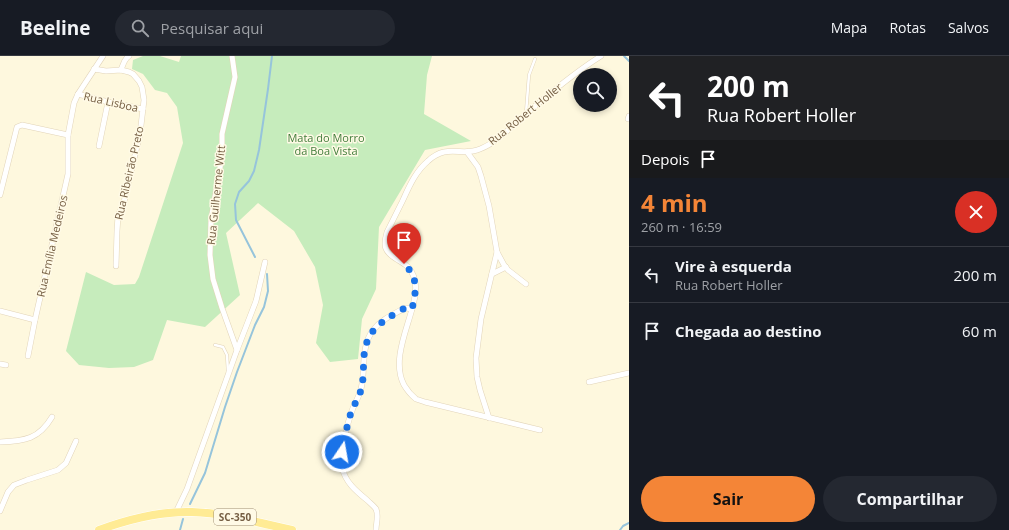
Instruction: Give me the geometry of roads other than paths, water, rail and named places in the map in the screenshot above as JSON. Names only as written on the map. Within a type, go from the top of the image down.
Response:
[{"type":"main road","name":"SC-350","points":[[99,530],[134,518],[176,512],[218,514],[292,530]]},
{"type":"street","name":"Rua Emília Medeiros","points":[[28,356],[68,174],[68,135],[74,103],[78,94],[103,56]]},
{"type":"street","points":[[94,69],[106,71],[122,70],[124,61],[129,56]]},
{"type":"street","name":"Rua Guilherme Witt","points":[[232,56],[235,77],[222,134],[222,156],[211,220],[210,255],[213,279],[237,350]]},
{"type":"street","name":"Rua Robert Holler","points":[[540,430],[425,402],[416,398],[407,391],[401,379],[399,366],[400,354],[416,294],[415,284],[412,273],[408,268],[388,253],[385,248],[385,240],[387,232],[413,178],[424,164],[443,152],[467,152],[482,149],[498,138],[569,78],[601,56]]},
{"type":"street","name":"Rua Ribeirão Preto","points":[[116,266],[116,231],[118,216],[124,202],[130,180],[140,134],[144,100],[142,87],[139,81],[133,74],[122,70]]},
{"type":"street","name":"Rua Lisboa","points":[[78,94],[143,109]]},
{"type":"street","points":[[99,146],[108,102]]},
{"type":"street","points":[[0,195],[1,185],[17,127],[22,125],[68,135]]},
{"type":"street","points":[[467,152],[478,167],[481,176],[490,206],[497,252],[481,319],[476,358],[477,377],[489,418]]},
{"type":"street","points":[[497,252],[506,267],[526,284]]},
{"type":"street","points":[[176,512],[189,483],[256,301],[265,262]]},
{"type":"street","points":[[492,274],[506,267]]},
{"type":"street","points":[[376,530],[376,509],[350,485],[344,475],[342,466],[344,438],[352,410],[361,389],[365,346],[368,338],[381,322],[403,309],[412,309]]},
{"type":"street","points":[[0,311],[35,320]]},
{"type":"street","points":[[0,364],[6,365]]},
{"type":"street","points":[[589,382],[629,373]]},
{"type":"street","points":[[0,442],[25,440],[38,434],[52,417]]},
{"type":"street","points":[[0,511],[8,492],[14,485],[58,470],[66,463],[76,441]]},
{"type":"lane","points":[[526,114],[529,75],[535,59]]},
{"type":"lane","points":[[215,345],[223,347],[227,355],[228,377]]},
{"type":"waterway","points":[[255,257],[236,220],[235,204],[239,192],[249,181],[254,171],[259,150],[272,56]]},
{"type":"waterway","points":[[624,56],[629,61]]},
{"type":"waterway","points":[[190,504],[205,473],[237,372],[255,325],[264,307],[268,291],[267,274]]},
{"type":"waterway","points":[[180,530],[183,519]]},
{"type":"waterway","points":[[620,530],[623,526],[629,523]]},
{"type":"park label","name":"Mata do Morro da Boa Vista","points":[[326,144]]}]
